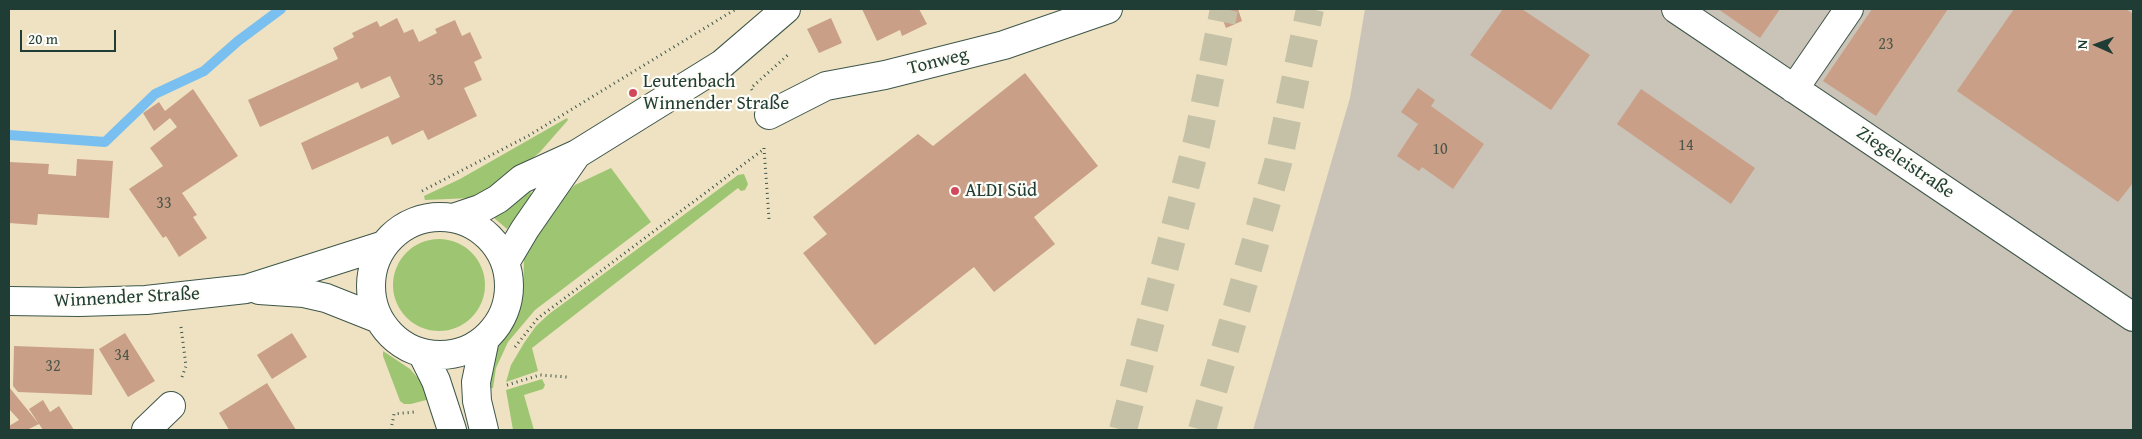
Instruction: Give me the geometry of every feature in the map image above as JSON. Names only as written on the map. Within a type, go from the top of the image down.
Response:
[{"type":"street","points":[[456,217],[485,206],[498,199],[522,179],[577,154],[722,64],[786,9]]},
{"type":"street","name":"Tonweg","points":[[769,115],[826,86],[885,75],[1004,45],[1108,9]]},
{"type":"street","name":"Ziegeleistraße","points":[[1676,9],[2133,316]]},
{"type":"street","points":[[1794,88],[1849,9]]},
{"type":"street","points":[[506,261],[524,229],[577,154]]},
{"type":"street","points":[[484,430],[477,401],[476,382],[485,340],[503,317],[509,298],[510,278],[506,261],[494,241],[480,228],[456,217],[423,218],[403,226],[384,245],[378,254],[372,273],[371,293],[379,319],[386,329],[400,343],[422,353],[438,356],[457,353],[485,340]]},
{"type":"street","points":[[246,289],[384,245]]},
{"type":"street","points":[[246,289],[304,294],[326,298],[379,319]]},
{"type":"street","name":"Winnender Straße","points":[[9,301],[79,302],[174,298],[246,289]]},
{"type":"street","points":[[422,353],[436,381],[452,430]]},
{"type":"street","points":[[146,430],[171,406]]},
{"type":"path","points":[[422,191],[544,127],[736,9]]},
{"type":"path","points":[[513,349],[538,318],[764,149],[769,219]]},
{"type":"path","points":[[171,406],[186,366],[180,316],[174,298]]},
{"type":"path","points":[[500,387],[540,375],[567,377]]},
{"type":"path","points":[[391,430],[394,414],[422,410]]},
{"type":"shaded area","points":[[1365,9],[2133,9],[2133,430],[1253,430],[1350,98]]},
{"type":"green space","points":[[567,118],[568,120],[540,152],[498,186],[472,198],[425,200],[424,196],[460,179]]},
{"type":"green space","points":[[611,168],[651,222],[535,310],[508,342],[496,368],[493,388],[486,389],[492,355],[511,328],[519,311],[523,295],[524,258],[554,206],[575,185]]},
{"type":"green space","points":[[744,174],[748,184],[745,190],[741,191],[738,188],[532,348],[538,371],[506,382],[511,365],[524,343],[536,326],[549,314],[738,175]]},
{"type":"green space","points":[[529,191],[533,194],[507,229],[493,217]]},
{"type":"green space","points":[[439,239],[456,243],[471,253],[481,268],[485,285],[481,302],[471,317],[456,327],[439,331],[422,327],[407,317],[397,302],[393,285],[397,268],[407,253],[422,243]]},
{"type":"green space","points":[[383,351],[410,369],[424,385],[430,399],[411,404],[404,404],[400,401],[383,356]]},
{"type":"green space","points":[[542,379],[545,385],[543,389],[524,395],[534,430],[513,430],[506,390]]},
{"type":"building","points":[[862,9],[919,9],[927,24],[902,36],[900,30],[877,41]]},
{"type":"building","points":[[1238,9],[1242,21],[1226,28],[1219,10]]},
{"type":"building","points":[[1503,9],[1522,9],[1590,55],[1551,110],[1470,55]]},
{"type":"building","points":[[1718,9],[1780,9],[1760,38]]},
{"type":"building","points":[[1872,9],[1948,9],[1876,116],[1823,81]]},
{"type":"building","points":[[2014,9],[2126,9],[2133,14],[2133,183],[2118,202],[1957,91]]},
{"type":"building","points":[[397,18],[404,33],[413,29],[419,42],[437,33],[435,29],[455,20],[462,36],[470,32],[482,58],[474,62],[482,80],[464,88],[477,116],[428,140],[423,130],[392,145],[388,136],[312,170],[301,143],[400,97],[390,76],[361,89],[358,82],[260,127],[248,100],[338,59],[333,48],[354,37],[352,33],[377,21],[380,27]]},
{"type":"building","points":[[831,18],[842,43],[819,53],[807,29]]},
{"type":"building","name":"ALDI Süd","points":[[1025,73],[1098,166],[1034,217],[1055,244],[994,292],[974,267],[875,345],[803,253],[827,234],[813,217],[918,134],[933,146]]},
{"type":"building","points":[[1418,88],[1435,100],[1431,106],[1484,144],[1453,189],[1422,167],[1419,171],[1397,156],[1418,124],[1401,112]]},
{"type":"building","points":[[193,89],[238,156],[182,193],[197,215],[193,217],[207,238],[179,257],[166,236],[163,238],[129,189],[163,166],[150,148],[177,127],[170,118],[154,131],[143,113],[159,102],[165,111]]},
{"type":"building","points":[[1641,89],[1755,168],[1731,204],[1617,124]]},
{"type":"building","points":[[77,159],[113,161],[109,218],[38,214],[37,225],[9,223],[9,162],[49,164],[48,174],[76,176]]},
{"type":"building","points":[[125,333],[155,381],[128,397],[99,349]]},
{"type":"building","points":[[292,333],[307,357],[272,379],[257,355]]},
{"type":"building","points":[[14,346],[94,349],[92,395],[18,392],[13,386]]},
{"type":"building","points":[[267,383],[296,430],[229,430],[219,413]]},
{"type":"building","points":[[9,387],[39,424],[27,430],[9,430],[9,426],[19,420],[9,411]]},
{"type":"building","points":[[43,400],[50,412],[59,406],[74,430],[43,430],[29,409]]},
{"type":"waterway","points":[[9,135],[105,142],[155,94],[204,71],[238,41],[281,9]]},
{"type":"tunnel","points":[[1123,430],[1198,137],[1224,9]]},
{"type":"tunnel","points":[[1202,430],[1278,163],[1310,9]]},
{"type":"place","name":"Leutenbach Winnender Straße","points":[[633,93]]},
{"type":"place","name":"ALDI Süd","points":[[955,191]]}]
